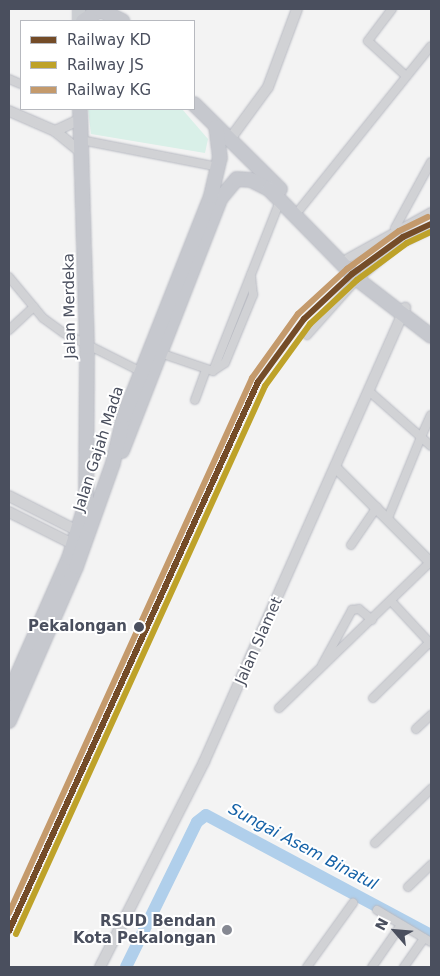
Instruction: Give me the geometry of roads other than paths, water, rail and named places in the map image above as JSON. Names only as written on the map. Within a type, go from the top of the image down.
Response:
[{"type":"highway","points":[[85,20],[100,10],[119,16]]},
{"type":"highway","points":[[195,105],[348,258],[361,276]]},
{"type":"highway","name":"Jalan Merdeka","points":[[80,114],[87,346],[88,463],[86,503]]},
{"type":"highway","name":"Jalan Gajah Mada","points":[[9,694],[81,540],[112,468],[114,448],[142,372],[207,219],[219,167],[216,127]]},
{"type":"highway","points":[[88,463],[99,472],[112,468],[160,353],[207,219],[232,182],[244,178],[263,185],[361,276],[403,312],[431,332]]},
{"type":"highway","name":"Jalan Gajah Mada","points":[[81,540],[86,503]]},
{"type":"highway","name":"Jalan Gajah Mada","points":[[9,721],[18,674]]},
{"type":"street","points":[[230,139],[268,87],[297,9]]},
{"type":"street","points":[[392,9],[368,41],[405,75]]},
{"type":"street","points":[[300,209],[405,75],[431,46]]},
{"type":"street","points":[[9,111],[54,131],[81,146],[219,167]]},
{"type":"street","points":[[54,131],[80,114]]},
{"type":"street","points":[[395,228],[431,162]]},
{"type":"street","points":[[195,400],[251,275],[280,201]]},
{"type":"street","points":[[348,258],[395,228],[431,212]]},
{"type":"street","points":[[307,335],[361,276],[398,246],[431,229]]},
{"type":"street","points":[[9,277],[34,307],[87,346],[142,372]]},
{"type":"street","points":[[9,330],[34,307]]},
{"type":"street","name":"Jalan Slamet","points":[[100,967],[204,762],[370,392],[403,312]]},
{"type":"street","points":[[160,353],[209,371]]},
{"type":"street","points":[[370,392],[431,446]]},
{"type":"street","points":[[388,518],[431,414]]},
{"type":"street","points":[[279,708],[431,562],[336,468]]},
{"type":"street","points":[[9,496],[81,540]]},
{"type":"street","points":[[351,545],[376,507]]},
{"type":"street","points":[[9,512],[81,540]]},
{"type":"street","points":[[373,698],[431,643],[391,601]]},
{"type":"street","points":[[319,671],[352,610],[359,608],[372,620]]},
{"type":"street","points":[[416,729],[431,715]]},
{"type":"street","points":[[375,842],[431,789]]},
{"type":"street","points":[[408,887],[431,865]]},
{"type":"street","points":[[307,967],[353,903]]},
{"type":"street","points":[[377,910],[428,940],[404,967]]},
{"type":"street","points":[[372,967],[401,925]]},
{"type":"waterway","name":"Sungai Asem Binatul","points":[[126,967],[197,822],[206,815],[431,935]]},
{"type":"rail line","name":"KG","points":[[9,913],[252,378],[298,314],[347,269],[399,231],[428,217]]},
{"type":"rail line","name":"KD","points":[[9,931],[258,382],[304,319],[352,274],[403,237],[431,224]]},
{"type":"rail line","name":"JS","points":[[16,934],[265,386],[310,324],[357,280],[407,243],[431,232]]},
{"type":"place","name":"Pekalongan","points":[[139,627]]},
{"type":"place","name":"RSUD Bendan Kota Pekalongan","points":[[227,930]]}]
